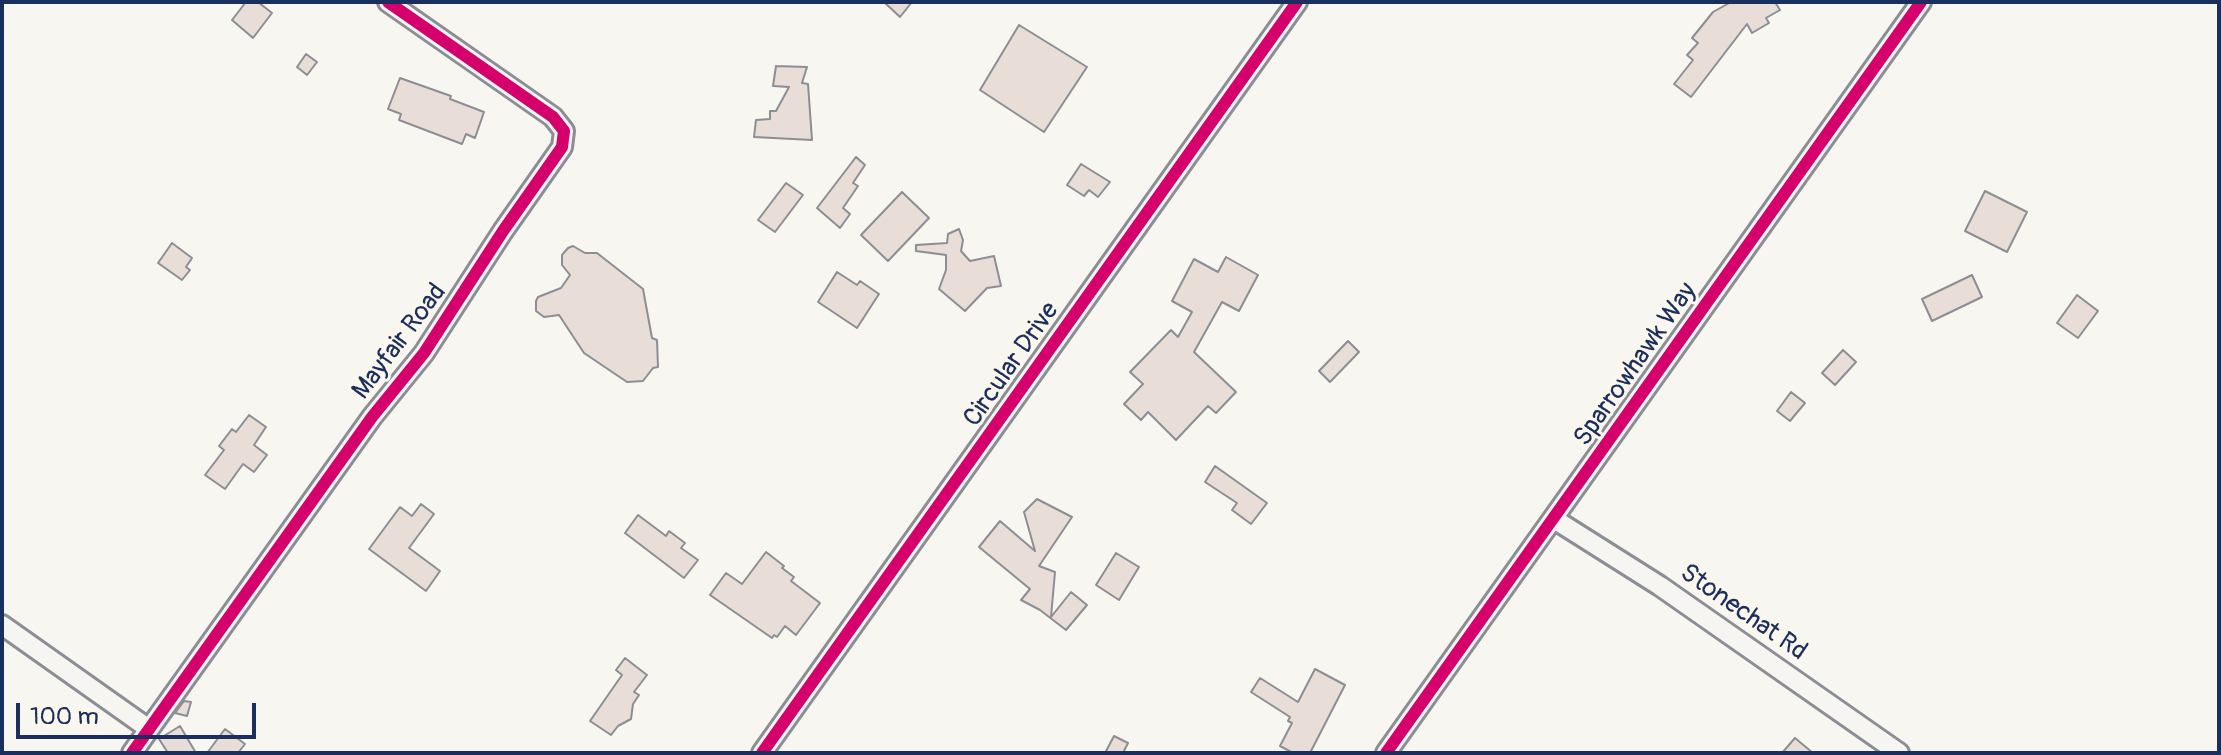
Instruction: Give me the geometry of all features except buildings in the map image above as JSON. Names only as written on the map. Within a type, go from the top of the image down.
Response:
[{"type":"street","name":"Mayfair Road","points":[[132,753],[372,417],[424,353],[562,147],[564,140],[560,125],[543,109],[388,2]]},
{"type":"street","name":"Circular Drive","points":[[762,753],[1297,2]]},
{"type":"street","name":"Sparrowhawk Way","points":[[1386,753],[1921,2]]},
{"type":"street","name":"Stonechat Rd","points":[[1554,519],[1660,586],[1899,753]]},
{"type":"street","points":[[2,625],[149,729]]},
{"type":"cycle path","points":[[132,753],[372,417],[424,353],[562,147],[564,131],[553,117],[388,2]]},
{"type":"cycle path","points":[[762,753],[1297,2]]},
{"type":"cycle path","points":[[1386,753],[1921,2]]}]
